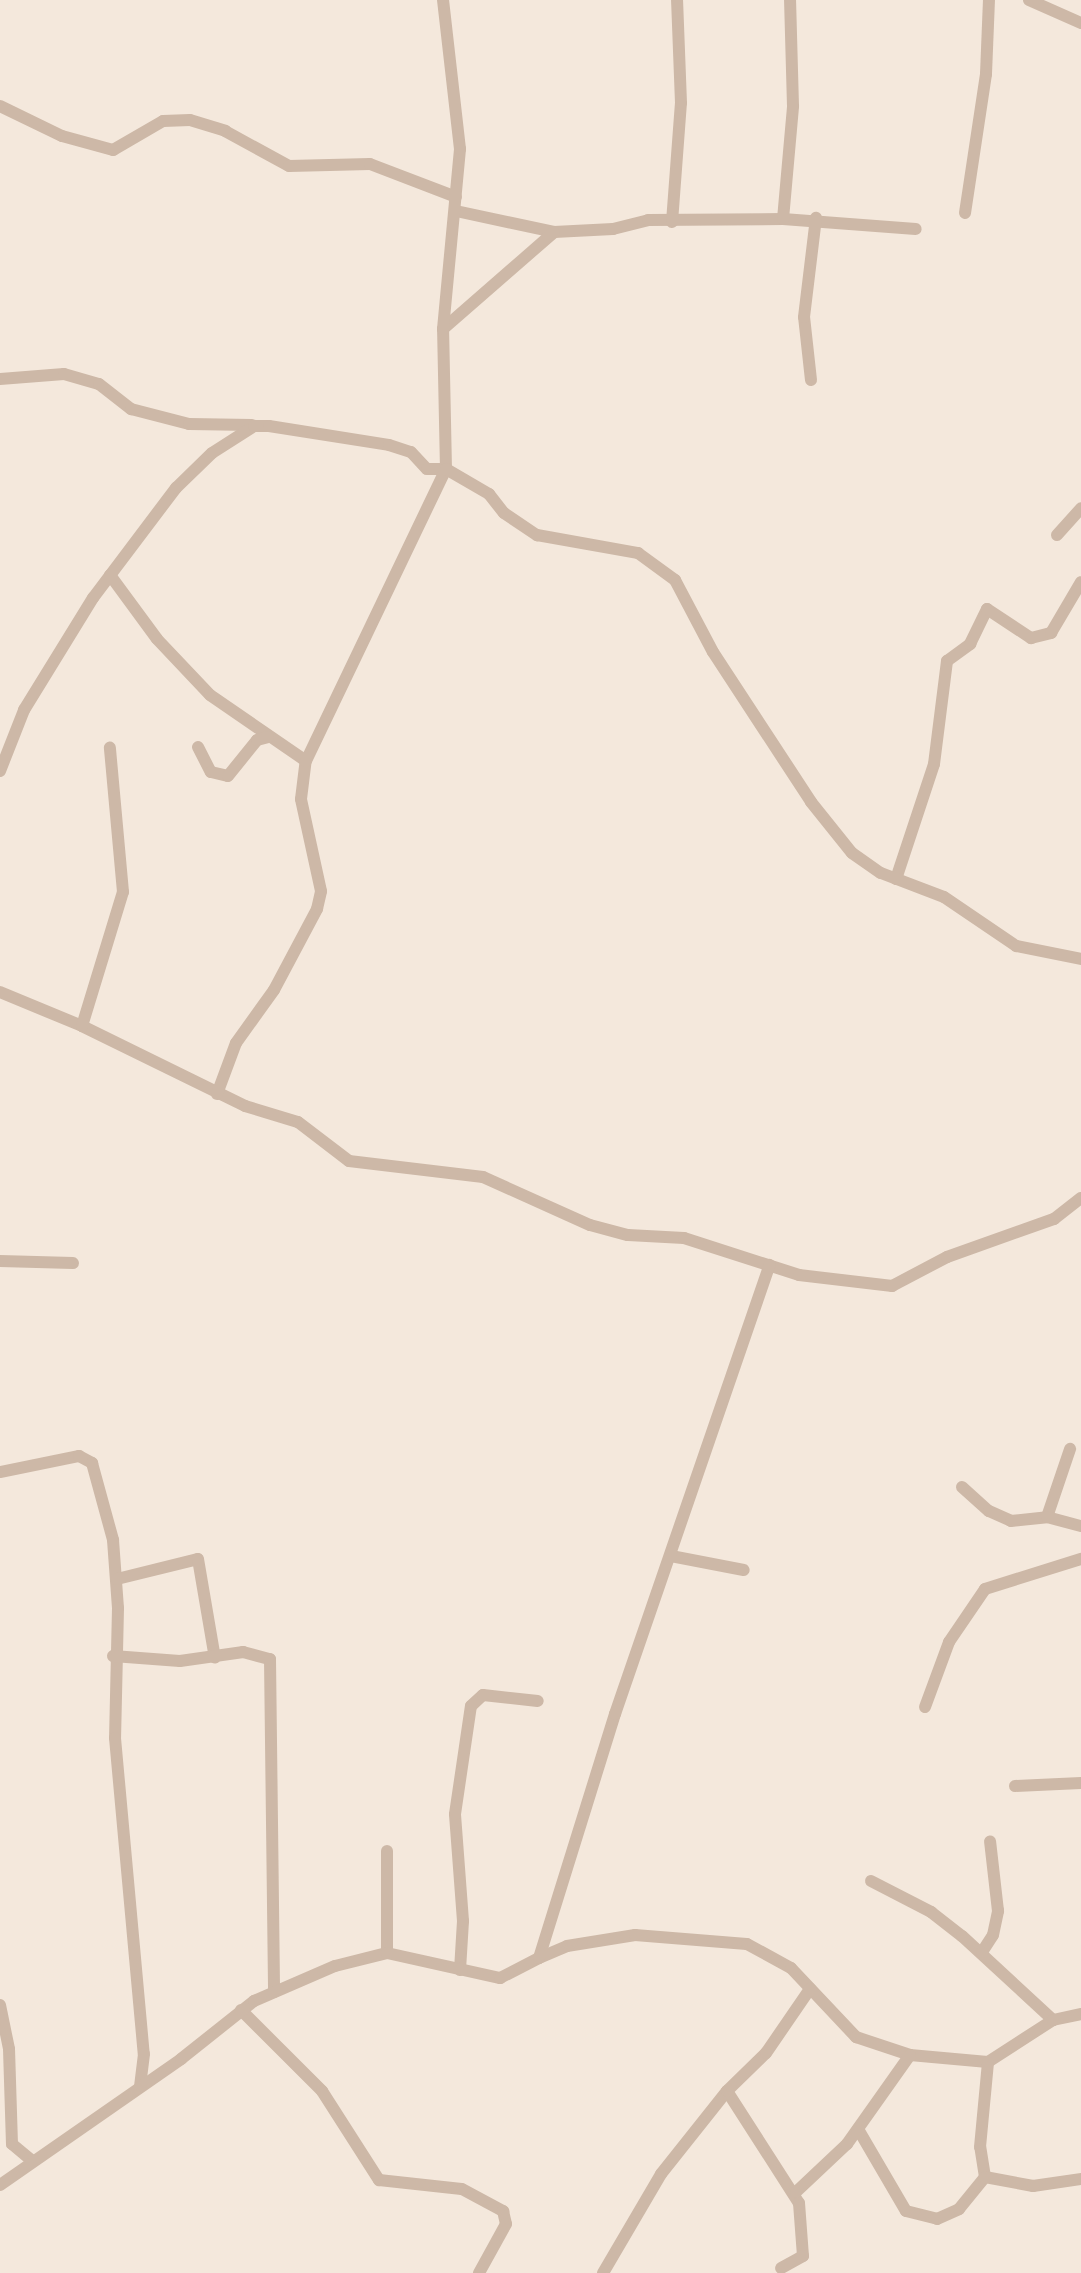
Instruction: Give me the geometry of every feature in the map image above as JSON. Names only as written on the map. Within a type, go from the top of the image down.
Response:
[{"type":"street","points":[[217,1094],[236,1043],[274,990],[317,909],[321,891],[301,799],[306,761],[446,469],[443,329],[460,149],[443,0]]},
{"type":"street","points":[[672,222],[681,103],[677,0]]},
{"type":"street","points":[[783,219],[793,106],[790,0]]},
{"type":"street","points":[[965,213],[986,74],[989,0]]},
{"type":"street","points":[[1029,0],[1081,23]]},
{"type":"street","points":[[0,106],[62,136],[113,150],[163,121],[190,120],[225,131],[289,166],[370,164],[456,204],[554,232],[613,229],[648,220],[816,218],[916,229]]},
{"type":"street","points":[[811,380],[804,317],[816,218]]},
{"type":"street","points":[[443,329],[554,232]]},
{"type":"street","points":[[0,379],[64,374],[99,384],[131,409],[189,424],[254,426],[389,445],[411,452],[427,469],[446,469],[481,488],[537,535],[638,553],[675,580],[713,652],[832,833],[852,853],[896,879],[944,897],[1016,946],[1081,959]]},
{"type":"street","points":[[0,771],[24,710],[110,575],[176,488],[212,453],[254,426]]},
{"type":"street","points":[[1057,535],[1081,508]]},
{"type":"street","points":[[110,575],[182,668],[232,716],[306,761]]},
{"type":"street","points":[[896,879],[934,764],[947,661],[970,644],[987,609],[1031,638],[1051,633],[1081,582]]},
{"type":"street","points":[[198,747],[211,772],[228,776],[257,740],[268,737]]},
{"type":"street","points":[[82,1026],[123,892],[110,748]]},
{"type":"street","points":[[0,992],[82,1026],[217,1094],[298,1122],[330,1149],[367,1167],[438,1168],[483,1177],[590,1225],[628,1235],[684,1238],[799,1275],[892,1286],[947,1257],[1054,1219],[1081,1198]]},
{"type":"street","points":[[0,1261],[73,1263]]},
{"type":"street","points":[[539,1958],[575,1834],[770,1265]]},
{"type":"street","points":[[1047,1517],[1070,1449]]},
{"type":"street","points":[[0,1472],[79,1456],[92,1463],[113,1540],[117,1579],[113,1656],[122,1832],[144,2054],[140,2086]]},
{"type":"street","points":[[962,1487],[989,1511],[1011,1521],[1047,1517],[1081,1526]]},
{"type":"street","points":[[671,1556],[744,1570]]},
{"type":"street","points":[[117,1579],[198,1559],[215,1658]]},
{"type":"street","points":[[925,1707],[958,1625],[985,1589],[1081,1559]]},
{"type":"street","points":[[113,1656],[142,1662],[215,1658],[243,1652],[270,1659],[274,1992]]},
{"type":"street","points":[[460,1970],[463,1921],[455,1814],[471,1706],[483,1695],[538,1701]]},
{"type":"street","points":[[1015,1786],[1081,1783]]},
{"type":"street","points":[[982,1952],[998,1911],[990,1841]]},
{"type":"street","points":[[387,1851],[387,1953]]},
{"type":"street","points":[[871,1881],[931,1912],[982,1952],[1053,2020]]},
{"type":"street","points":[[0,2185],[241,2010],[274,1992],[359,1957],[387,1953],[500,1978],[567,1946],[635,1935],[715,1937],[775,1956],[856,2037],[910,2055],[988,2062],[1053,2020],[1081,2014]]},
{"type":"street","points":[[603,2273],[661,2174],[727,2091],[766,2053],[810,1989]]},
{"type":"street","points":[[0,2005],[9,2049],[4,2088],[12,2144],[32,2161]]},
{"type":"street","points":[[241,2010],[322,2091],[379,2180],[462,2189],[503,2211],[506,2224],[479,2273]]},
{"type":"street","points":[[796,2192],[858,2129],[910,2055]]},
{"type":"street","points":[[858,2129],[870,2142],[895,2198],[906,2211],[937,2219],[959,2209],[985,2177],[980,2147],[988,2062]]},
{"type":"street","points":[[727,2091],[796,2192],[803,2256],[781,2268]]},
{"type":"street","points":[[985,2177],[1033,2186],[1081,2179]]}]
